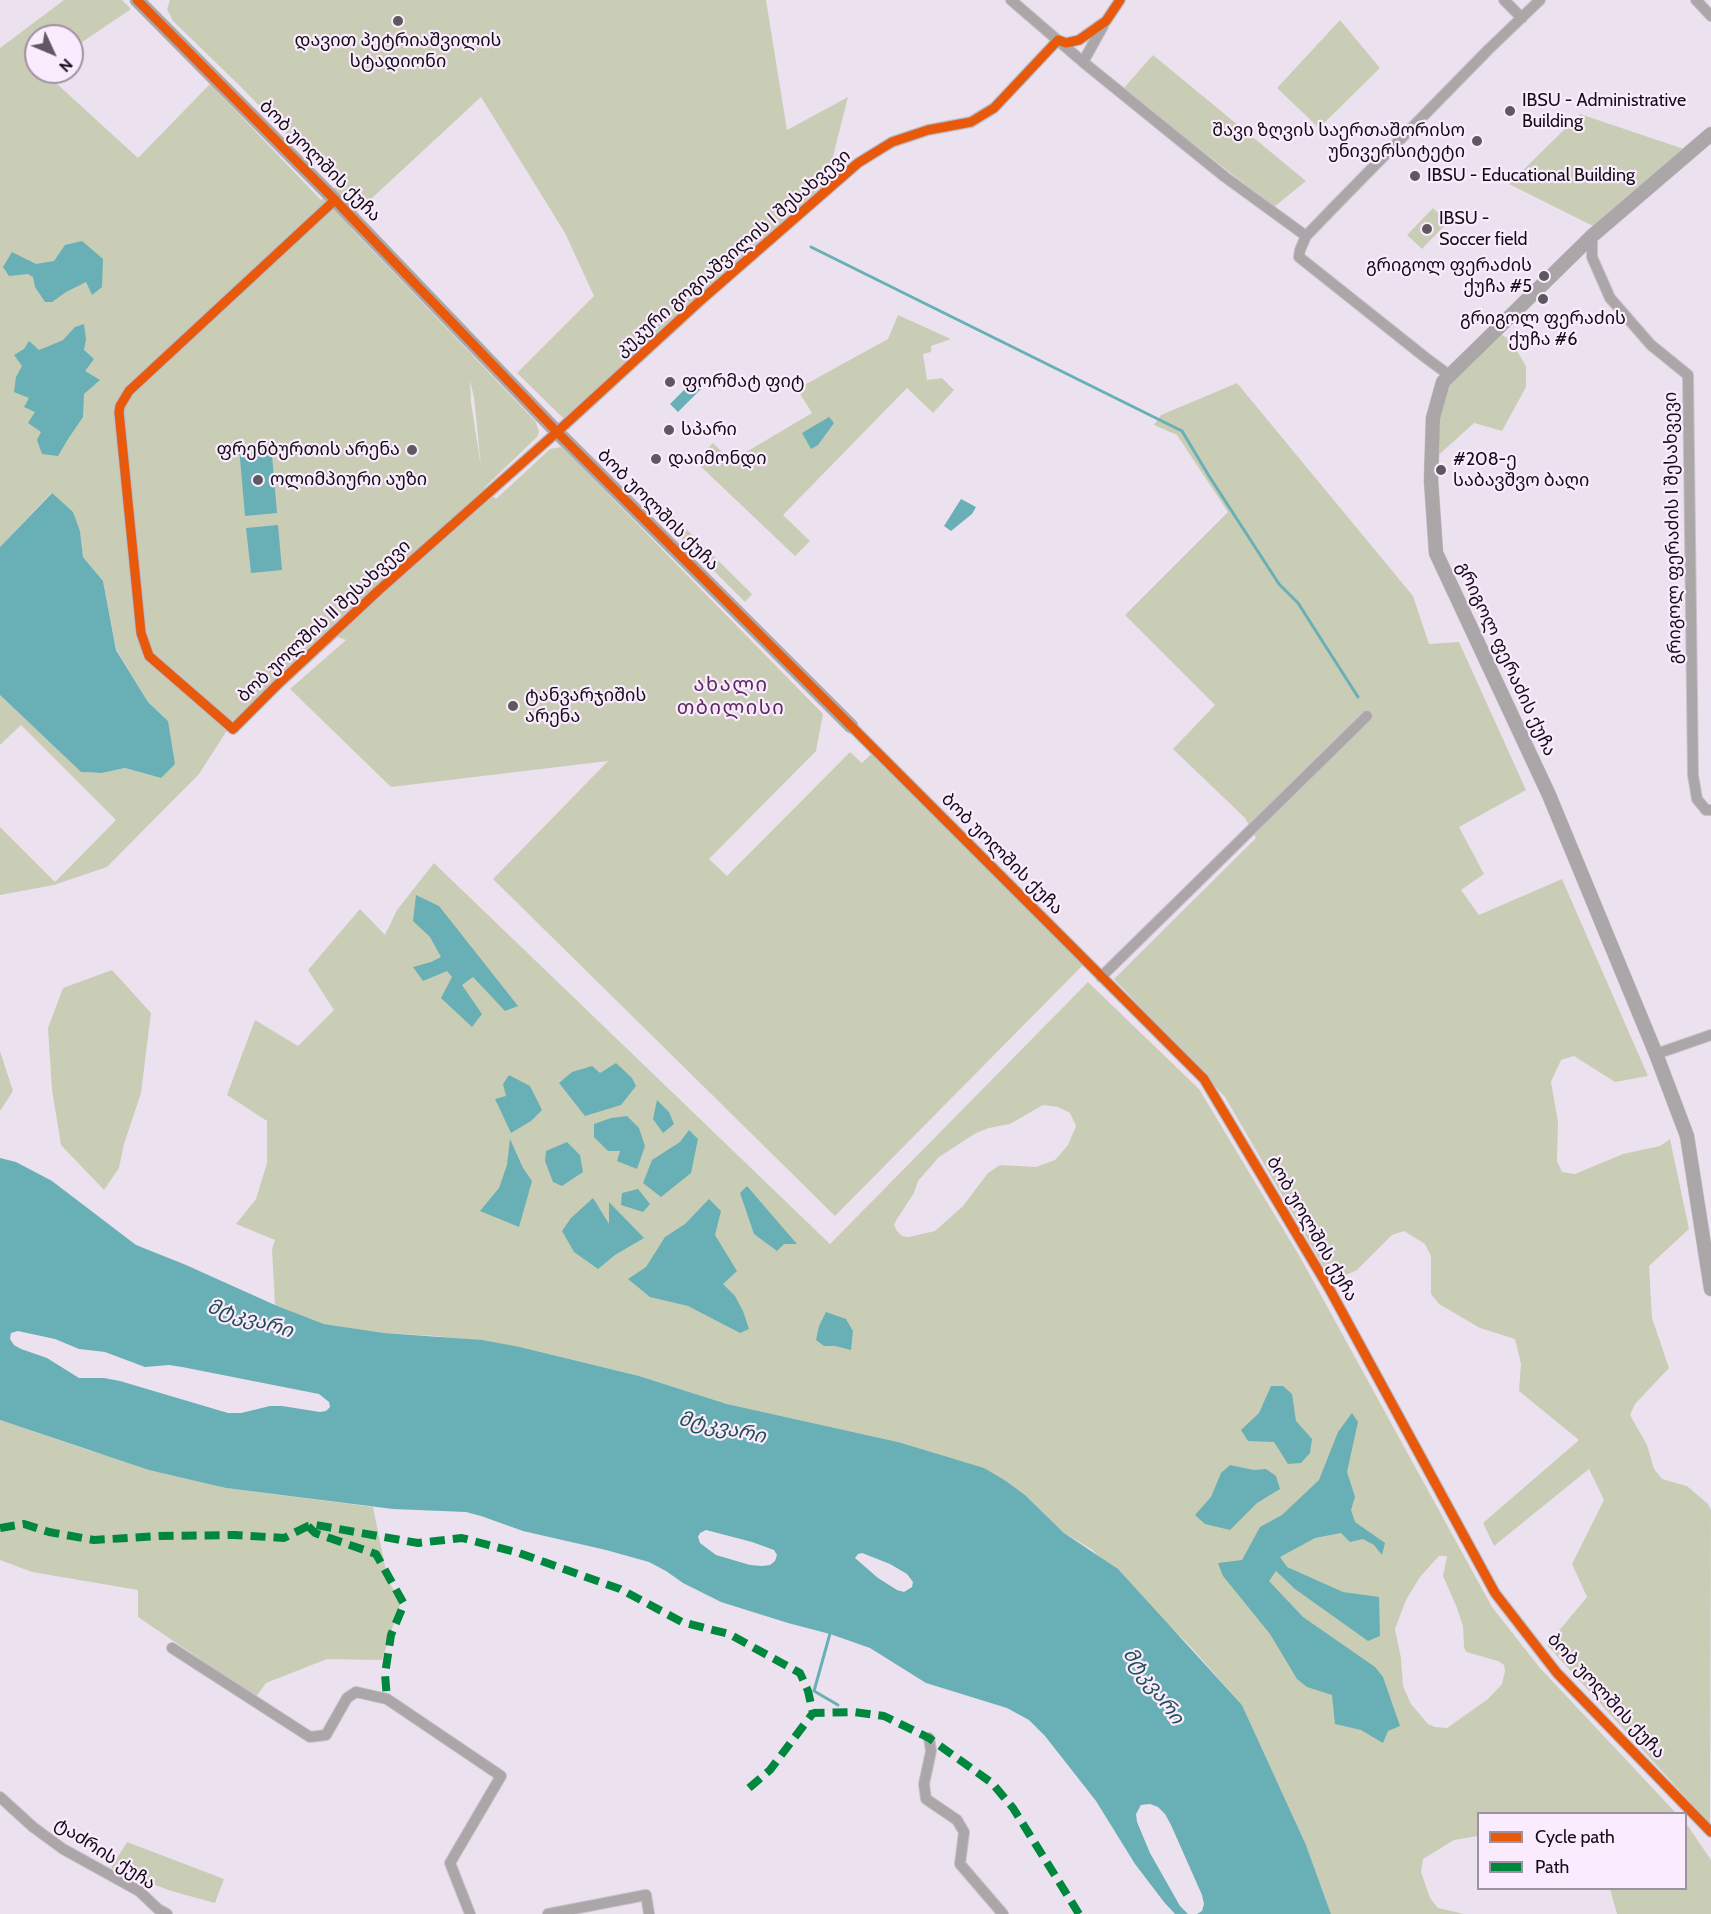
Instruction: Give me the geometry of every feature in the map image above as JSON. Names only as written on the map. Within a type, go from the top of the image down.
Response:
[{"type":"street","name":"ბობ უოლშის ქუჩა","points":[[137,0],[335,200],[557,432],[1204,1079],[1330,1290],[1500,1600],[1557,1673],[1711,1832]]},
{"type":"street","points":[[1011,0],[1083,62],[1225,177],[1306,236]]},
{"type":"street","points":[[1083,62],[1120,0]]},
{"type":"street","points":[[1504,0],[1522,18]]},
{"type":"street","points":[[1449,375],[1299,257],[1306,236],[1540,0]]},
{"type":"street","points":[[1696,0],[1711,16]]},
{"type":"street","points":[[1058,40],[1066,43],[1080,39],[1106,21]]},
{"type":"street","name":"კუკური გოგიაშვილის I შესახვევი","points":[[557,432],[701,300],[858,163],[892,142],[928,129],[971,122],[994,108],[1058,40]]},
{"type":"street","name":"გრიგოლ ფერაძის ქუჩა","points":[[1711,134],[1592,236],[1443,382],[1433,418],[1431,480],[1436,553],[1549,795],[1656,1054],[1687,1136],[1709,1257],[1711,1288]]},
{"type":"street","name":"ბობ უოლშის II შესახვევი","points":[[335,200],[129,391],[122,401],[119,412],[140,627],[149,656],[233,729],[364,603],[557,432]]},
{"type":"street","name":"გრიგოლ ფერაძის I შესახვევი","points":[[1592,236],[1592,257],[1610,298],[1651,345],[1688,375],[1693,775],[1697,800],[1706,810],[1711,810]]},
{"type":"street","points":[[1101,977],[1367,716]]},
{"type":"street","points":[[1656,1054],[1711,1035]]},
{"type":"street","points":[[172,1648],[309,1737],[326,1735],[347,1698],[356,1692],[387,1699],[501,1776],[450,1863],[470,1914]]},
{"type":"street","points":[[929,1738],[931,1751],[924,1784],[926,1799],[957,1820],[964,1832],[960,1864],[1003,1914]]},
{"type":"street","name":"ტაძრის ქუჩა","points":[[0,1797],[33,1827],[63,1849],[139,1891],[158,1909],[167,1914]]},
{"type":"street","points":[[548,1914],[646,1895],[649,1914]]},
{"type":"green space","points":[[64,0],[122,0],[131,9],[84,41],[84,24],[32,24]]},
{"type":"green space","points":[[170,0],[766,0],[787,130],[848,97],[826,184],[564,419],[517,373],[594,296],[565,233],[481,97],[357,212],[351,228],[536,422],[539,432],[537,437],[484,488],[496,499],[550,449],[561,447],[823,714],[816,751],[709,859],[727,876],[850,752],[862,763],[871,754],[1083,965],[835,1216],[493,879],[608,761],[391,787],[290,689],[346,640],[338,637],[243,723],[226,732],[199,774],[107,867],[54,885],[0,895],[0,827],[55,882],[116,820],[21,725],[0,745],[0,695],[81,772],[102,773],[125,768],[161,778],[168,721],[148,702],[116,649],[103,581],[83,557],[80,531],[51,493],[0,547],[0,48],[24,30],[24,84],[57,84],[138,158],[210,84],[321,200],[337,186],[173,21],[167,9]],"holes":[[[470,381],[474,397],[481,467],[471,402]]]},
{"type":"green space","points":[[1340,20],[1380,68],[1319,128],[1277,88]]},
{"type":"green space","points":[[1153,55],[1306,181],[1274,207],[1123,89]]},
{"type":"green space","points":[[1580,114],[1684,149],[1595,227],[1509,184]]},
{"type":"green space","name":"IBSU - Soccer field","points":[[1433,208],[1448,222],[1422,249],[1407,235]]},
{"type":"green space","points":[[898,315],[951,339],[931,346],[931,352],[923,354],[927,380],[942,378],[954,390],[933,413],[907,388],[783,515],[810,541],[795,556],[695,461],[713,443],[731,461],[812,413],[797,389],[888,339]]},
{"type":"green space","points":[[1501,334],[1511,341],[1526,366],[1526,387],[1502,431],[1474,423],[1432,461],[1437,413],[1447,388]]},
{"type":"green space","points":[[1237,383],[1413,596],[1429,644],[1459,642],[1526,790],[1459,827],[1484,874],[1461,890],[1479,915],[1562,879],[1648,1076],[1615,1082],[1574,1056],[1561,1060],[1551,1082],[1558,1122],[1557,1161],[1562,1172],[1575,1174],[1623,1154],[1660,1146],[1670,1139],[1689,1229],[1649,1266],[1652,1318],[1669,1368],[1635,1404],[1630,1415],[1647,1445],[1654,1469],[1662,1479],[1687,1486],[1708,1504],[1711,1510],[1710,1824],[1547,1645],[1587,1597],[1572,1564],[1604,1500],[1589,1469],[1494,1546],[1483,1523],[1579,1440],[1519,1391],[1521,1364],[1515,1339],[1480,1328],[1439,1304],[1431,1294],[1431,1256],[1425,1244],[1404,1231],[1392,1235],[1357,1270],[1346,1275],[1328,1274],[1225,1097],[1114,979],[1256,838],[1245,818],[1173,749],[1215,705],[1125,615],[1228,512],[1177,435],[1154,425],[1161,415]]},
{"type":"green space","points":[[655,498],[752,594],[745,602],[648,505]]},
{"type":"green space","points":[[434,863],[830,1244],[1088,982],[1199,1089],[1300,1257],[1492,1607],[1540,1668],[1675,1812],[1477,1812],[1477,1836],[1454,1840],[1423,1859],[1421,1872],[1430,1898],[1438,1908],[1464,1914],[1331,1914],[1306,1845],[1242,1705],[1137,1590],[1091,1549],[1064,1533],[1025,1495],[1006,1481],[898,1442],[727,1404],[639,1376],[520,1347],[436,1336],[384,1333],[324,1324],[275,1305],[272,1249],[275,1240],[236,1224],[256,1199],[267,1163],[267,1121],[227,1095],[255,1020],[298,1046],[334,1010],[308,970],[360,909],[385,935],[397,910]],"holes":[[[1043,1105],[1058,1107],[1070,1113],[1076,1126],[1068,1145],[1055,1160],[1036,1167],[1000,1165],[988,1173],[963,1206],[935,1231],[909,1237],[902,1236],[897,1231],[894,1225],[914,1193],[918,1181],[939,1157],[976,1133],[1010,1124]],[[1439,1556],[1447,1556],[1443,1576],[1463,1626],[1466,1652],[1498,1661],[1504,1665],[1505,1671],[1502,1684],[1488,1699],[1447,1728],[1428,1724],[1411,1704],[1403,1686],[1401,1658],[1395,1629],[1406,1600],[1420,1577]]]},
{"type":"green space","points":[[112,970],[151,1013],[141,1093],[124,1144],[119,1168],[104,1190],[61,1145],[52,1090],[48,1028],[63,988]]},
{"type":"green space","points":[[0,1051],[13,1091],[0,1111]]},
{"type":"green space","points":[[0,1420],[91,1451],[226,1488],[373,1507],[388,1581],[401,1601],[382,1660],[327,1659],[266,1683],[256,1697],[138,1617],[138,1590],[32,1572],[0,1560]]},
{"type":"green space","points":[[1687,1824],[1711,1860],[1711,1914],[1617,1914],[1610,1890],[1687,1890]]},
{"type":"green space","points":[[127,1842],[224,1879],[215,1903],[171,1891],[111,1868]]},
{"type":"water","points":[[82,241],[103,259],[102,287],[92,295],[86,282],[52,302],[45,302],[35,287],[33,277],[28,274],[9,276],[3,267],[12,252],[36,264],[54,261],[65,245]]},
{"type":"water","points":[[84,324],[86,339],[84,350],[94,359],[85,371],[100,380],[84,394],[83,417],[58,456],[42,454],[37,440],[41,432],[28,423],[35,412],[24,407],[29,398],[14,392],[16,377],[22,366],[14,355],[24,349],[29,341],[39,350],[63,340],[75,327]]},
{"type":"water","points":[[694,380],[702,388],[678,412],[670,404]]},
{"type":"water","points":[[829,417],[834,423],[818,445],[811,449],[802,433]]},
{"type":"water","name":"ოლიმპიური აუზი","points":[[271,444],[277,513],[245,516],[239,447]]},
{"type":"water","points":[[52,493],[73,512],[80,531],[83,557],[103,581],[116,650],[148,702],[168,721],[175,764],[161,778],[125,768],[102,773],[81,772],[0,695],[0,547]]},
{"type":"water","points":[[961,499],[976,507],[972,514],[951,531],[944,526]]},
{"type":"water","points":[[278,525],[282,570],[251,573],[246,528]]},
{"type":"water","points":[[416,895],[439,906],[518,1006],[505,1011],[473,977],[462,985],[482,1014],[472,1027],[441,998],[452,977],[447,971],[423,981],[413,967],[441,957],[430,937],[413,921]]},
{"type":"water","points":[[616,1063],[632,1078],[636,1086],[621,1105],[585,1116],[559,1083],[572,1072],[592,1066],[600,1073]]},
{"type":"water","points":[[509,1075],[530,1086],[542,1110],[531,1121],[511,1133],[495,1099],[506,1096],[503,1084]]},
{"type":"water","points":[[657,1100],[669,1112],[674,1124],[663,1133],[653,1119]]},
{"type":"water","points":[[627,1116],[639,1128],[645,1146],[637,1169],[617,1161],[620,1151],[608,1151],[594,1137],[594,1124],[611,1118]]},
{"type":"water","points":[[689,1130],[698,1139],[691,1173],[661,1197],[643,1183],[652,1160],[680,1142]]},
{"type":"water","points":[[510,1139],[523,1168],[532,1181],[519,1227],[480,1211],[499,1188],[507,1165]]},
{"type":"water","points":[[567,1142],[580,1155],[583,1172],[562,1186],[553,1182],[545,1161],[546,1151]]},
{"type":"water","name":"მტკვარი","points":[[0,1158],[16,1162],[52,1181],[136,1245],[324,1324],[384,1333],[482,1340],[520,1347],[639,1376],[727,1404],[898,1442],[984,1468],[1025,1495],[1064,1533],[1118,1569],[1242,1705],[1306,1845],[1331,1914],[1197,1914],[1202,1911],[1204,1904],[1202,1895],[1171,1825],[1158,1807],[1150,1804],[1141,1805],[1136,1814],[1137,1822],[1150,1853],[1180,1906],[1188,1914],[1175,1914],[1135,1864],[1096,1801],[1045,1736],[1029,1720],[1007,1708],[926,1683],[870,1648],[721,1602],[683,1583],[649,1562],[523,1531],[466,1512],[393,1509],[226,1488],[149,1470],[0,1420]],"holes":[[[18,1331],[55,1339],[79,1349],[105,1352],[145,1367],[169,1365],[182,1367],[319,1394],[329,1402],[330,1407],[320,1412],[270,1406],[241,1413],[228,1413],[120,1381],[104,1378],[79,1378],[47,1358],[14,1345],[10,1339],[11,1333]],[[706,1530],[752,1542],[774,1550],[777,1555],[775,1561],[770,1565],[750,1565],[716,1555],[700,1543],[698,1537]],[[862,1553],[890,1564],[907,1574],[913,1582],[912,1587],[904,1592],[897,1590],[878,1578],[855,1558]]]},
{"type":"water","points":[[747,1186],[797,1244],[784,1244],[777,1251],[754,1234],[740,1193]]},
{"type":"water","points":[[638,1189],[650,1204],[643,1212],[621,1205],[622,1193]]},
{"type":"water","points":[[593,1198],[609,1224],[609,1202],[644,1238],[615,1255],[598,1269],[574,1252],[562,1231],[571,1218]]},
{"type":"water","points":[[709,1199],[721,1211],[715,1235],[737,1271],[723,1284],[735,1296],[743,1311],[749,1329],[740,1333],[688,1306],[650,1297],[628,1279],[646,1267],[665,1237],[685,1224]]},
{"type":"water","points":[[826,1312],[846,1319],[853,1331],[851,1350],[824,1346],[816,1340],[819,1326]]},
{"type":"water","points":[[1271,1386],[1283,1386],[1292,1394],[1296,1421],[1312,1439],[1310,1453],[1301,1463],[1288,1464],[1274,1442],[1248,1441],[1241,1430],[1259,1413]]},
{"type":"water","points":[[1352,1413],[1358,1422],[1347,1472],[1355,1497],[1351,1510],[1355,1522],[1385,1543],[1382,1555],[1374,1545],[1363,1539],[1350,1542],[1341,1533],[1315,1538],[1280,1557],[1287,1567],[1343,1592],[1379,1597],[1380,1636],[1368,1641],[1295,1589],[1276,1571],[1269,1581],[1303,1617],[1375,1667],[1383,1677],[1400,1726],[1388,1731],[1383,1743],[1361,1730],[1335,1724],[1332,1695],[1307,1687],[1297,1679],[1270,1634],[1223,1576],[1218,1563],[1242,1560],[1260,1527],[1282,1515],[1319,1480],[1338,1432]]},
{"type":"water","points":[[1230,1465],[1254,1470],[1266,1469],[1276,1476],[1280,1489],[1257,1503],[1230,1530],[1205,1524],[1195,1515],[1211,1497],[1221,1473]]},
{"type":"waterway","points":[[811,247],[1182,431],[1279,584],[1298,603],[1358,697]]},
{"type":"waterway","points":[[831,1630],[814,1691],[838,1705]]},
{"type":"marked path","points":[[0,1528],[24,1524],[49,1532],[94,1540],[235,1535],[284,1538],[308,1526],[316,1525],[418,1543],[462,1538],[519,1553],[620,1589],[682,1622],[729,1634],[800,1673],[808,1691],[813,1713],[854,1712],[884,1716],[929,1738],[992,1783],[1013,1808],[1079,1914]]},
{"type":"marked path","points":[[308,1526],[315,1533],[376,1554],[404,1604],[391,1635],[385,1674],[387,1699]]},
{"type":"marked path","points":[[749,1788],[770,1770],[813,1713]]},
{"type":"cycle path","points":[[137,0],[335,200],[557,432],[1204,1079],[1330,1290],[1495,1593],[1557,1673],[1711,1832]]},
{"type":"cycle path","points":[[335,200],[129,391],[120,406],[141,633],[149,656],[233,729],[379,590],[701,300],[858,163],[892,142],[928,130],[971,122],[994,108],[1058,40],[1066,43],[1079,40],[1106,21],[1120,0]]},
{"type":"place","name":"დავით პეტრიაშვილის სტადიონი","points":[[398,21]]},
{"type":"place","name":"IBSU - Administrative Building","points":[[1510,111]]},
{"type":"place","name":"შავი ზღვის საერთაშორისო უნივერსიტეტი","points":[[1477,141]]},
{"type":"place","name":"IBSU - Educational Building","points":[[1415,176]]},
{"type":"place","name":"IBSU - Soccer field","points":[[1427,229]]},
{"type":"place","name":"გრიგოლ ფერაძის ქუჩა #5","points":[[1544,276]]},
{"type":"place","name":"გრიგოლ ფერაძის ქუჩა #6","points":[[1543,299]]},
{"type":"place","name":"ფორმატ ფიტ","points":[[670,382]]},
{"type":"place","name":"სპარი","points":[[669,430]]},
{"type":"place","name":"ფრენბურთის არენა","points":[[412,450]]},
{"type":"place","name":"დაიმონდი","points":[[656,459]]},
{"type":"place","name":"#208-ე საბავშვო ბაღი","points":[[1441,470]]},
{"type":"place","name":"ოლიმპიური აუზი","points":[[258,480]]},
{"type":"place","name":"ტანვარჯიშის არენა","points":[[513,706]]},
{"type":"district","name":"ახალი თბილისი","points":[[731,696]]}]
